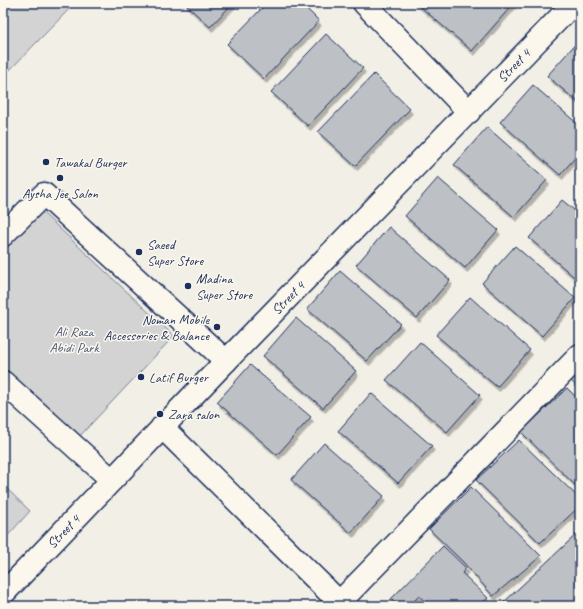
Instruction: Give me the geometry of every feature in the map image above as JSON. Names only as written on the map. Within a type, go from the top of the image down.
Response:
[{"type":"street","points":[[364,3],[468,112]]},
{"type":"street","name":"Street 4","points":[[3,594],[226,361],[574,3]]},
{"type":"street","points":[[3,235],[44,194],[226,361]]},
{"type":"street","points":[[162,428],[340,605],[580,355]]},
{"type":"street","points":[[3,382],[112,480]]},
{"type":"green space","points":[[3,3],[75,3],[3,77]]},
{"type":"green space","name":"Ali Raza Abidi Park","points":[[41,211],[174,336],[77,439],[3,369],[3,251]]},
{"type":"green space","points":[[3,485],[30,511],[3,541]]},
{"type":"building","points":[[184,3],[233,3],[210,27]]},
{"type":"building","points":[[267,3],[301,3],[319,21],[264,79],[227,44]]},
{"type":"building","points":[[416,3],[514,3],[472,51]]},
{"type":"building","points":[[326,34],[363,68],[308,126],[271,92]]},
{"type":"building","points":[[580,39],[580,104],[547,76]]},
{"type":"building","points":[[374,74],[410,109],[355,166],[318,132]]},
{"type":"building","points":[[533,85],[580,126],[580,152],[560,175],[500,122]]},
{"type":"building","points":[[487,127],[547,180],[514,217],[454,165]]},
{"type":"building","points":[[438,178],[498,230],[465,268],[405,216]]},
{"type":"building","points":[[562,200],[580,215],[580,282],[529,238]]},
{"type":"building","points":[[389,227],[450,280],[417,318],[356,265]]},
{"type":"building","points":[[515,246],[575,298],[542,336],[482,283]]},
{"type":"building","points":[[340,271],[401,324],[367,361],[307,309]]},
{"type":"building","points":[[470,297],[530,350],[497,387],[436,335]]},
{"type":"building","points":[[296,318],[356,371],[323,408],[263,356]]},
{"type":"building","points":[[420,342],[480,395],[447,432],[386,380]]},
{"type":"building","points":[[250,365],[311,417],[277,455],[217,402]]},
{"type":"building","points":[[580,373],[580,389],[571,381]]},
{"type":"building","points":[[567,388],[580,401],[580,490],[521,432]]},
{"type":"building","points":[[371,393],[432,446],[398,483],[338,431]]},
{"type":"building","points":[[519,440],[580,499],[580,506],[540,543],[476,480]]},
{"type":"building","points":[[324,443],[384,496],[351,533],[291,480]]},
{"type":"building","points":[[471,487],[541,556],[493,596],[463,562],[429,529]]},
{"type":"building","points":[[580,531],[580,606],[505,606],[503,603]]},
{"type":"building","points":[[443,546],[466,568],[462,573],[488,598],[479,606],[424,606],[427,603],[419,596],[409,606],[398,606],[391,599]]},
{"type":"place","name":"Tawakal Burger","points":[[46,162]]},
{"type":"place","name":"Aysha Jee Salon","points":[[60,178]]},
{"type":"place","name":"Saeed Super Store","points":[[139,252]]},
{"type":"place","name":"Madina Super Store","points":[[188,286]]},
{"type":"place","name":"Noman Mobile Accessories & Balance","points":[[217,327]]},
{"type":"place","name":"Latif Burger","points":[[141,377]]},
{"type":"place","name":"Zara salon","points":[[160,414]]}]
